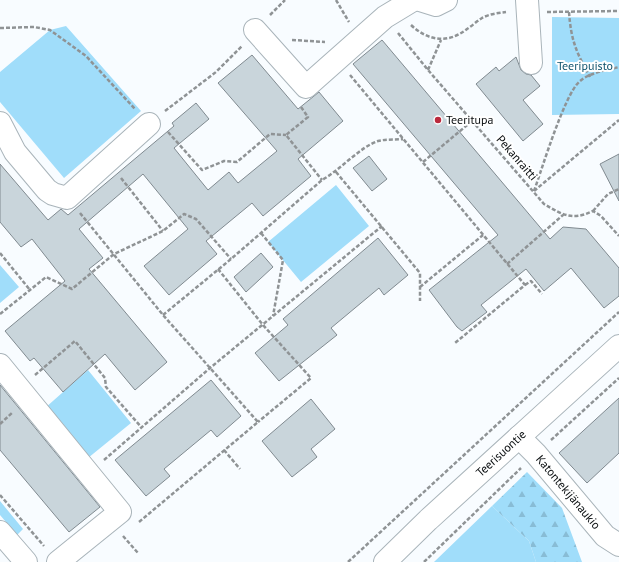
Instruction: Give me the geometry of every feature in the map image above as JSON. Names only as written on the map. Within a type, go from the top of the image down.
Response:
[{"type":"main road","points":[[528,6],[531,64]]},
{"type":"main road","points":[[259,34],[306,87],[354,44],[399,9]]},
{"type":"main road","points":[[0,123],[15,152],[47,190],[53,194],[67,198],[153,121]]},
{"type":"main road","name":"Teerisuontie","points":[[386,562],[428,520],[619,346]]},
{"type":"main road","points":[[0,365],[120,512],[115,529],[52,556]]},
{"type":"main road","name":"Katontekijänaukio","points":[[519,437],[536,454],[605,536],[619,546]]},
{"type":"main road","points":[[0,532],[26,562]]},
{"type":"path","points":[[399,9],[419,32],[427,37],[441,40],[451,38],[466,31],[481,18],[491,14],[528,6],[569,12],[619,11]]},
{"type":"path","name":"Pekanraitti","points":[[399,9],[428,70],[544,204],[563,215],[580,217],[594,211]]},
{"type":"path","points":[[569,12],[570,35],[576,52],[590,77]]},
{"type":"path","points":[[0,28],[34,27],[50,30],[86,56],[202,170],[224,161],[237,162],[270,134],[286,135],[308,117],[302,110]]},
{"type":"path","points":[[153,121],[216,72],[250,38],[259,34],[354,44]]},
{"type":"path","points":[[428,70],[441,40]]},
{"type":"path","points":[[337,59],[525,285]]},
{"type":"path","points":[[533,192],[571,94],[579,82],[619,67]]},
{"type":"path","points":[[423,162],[472,120]]},
{"type":"path","points":[[533,192],[619,120]]},
{"type":"path","points":[[286,135],[322,180]]},
{"type":"path","points":[[163,314],[231,259],[322,180],[336,172],[371,144],[380,140],[404,139]]},
{"type":"path","points":[[108,161],[163,231]]},
{"type":"path","points":[[336,172],[420,273],[420,301]]},
{"type":"path","points":[[619,189],[608,194],[594,211],[601,216],[619,236]]},
{"type":"path","points":[[67,198],[163,314],[258,422]]},
{"type":"path","points":[[0,314],[46,277],[72,289],[114,254],[163,231],[184,214],[196,219],[231,259]]},
{"type":"path","points":[[507,264],[563,215]]},
{"type":"path","points":[[89,473],[210,368],[382,226]]},
{"type":"path","points":[[261,233],[283,260],[273,316]]},
{"type":"path","points":[[420,287],[483,235]]},
{"type":"path","points":[[0,253],[30,290]]},
{"type":"path","points":[[134,526],[311,378],[263,325],[218,269]]},
{"type":"path","points":[[455,343],[531,281],[542,294]]},
{"type":"path","points":[[348,562],[619,312]]},
{"type":"path","points":[[19,389],[76,340],[105,378],[106,387],[142,428]]},
{"type":"path","points":[[224,450],[240,469]]},
{"type":"path","points":[[0,495],[52,556]]},
{"type":"path","points":[[115,529],[128,531]]},
{"type":"path","points":[[115,529],[138,553]]},
{"type":"green space","name":"Teeripuisto","points":[[552,17],[619,18],[619,114],[552,115]]},
{"type":"green space","points":[[66,26],[141,111],[64,178],[0,102],[0,72],[50,30]]},
{"type":"green space","points":[[336,185],[369,226],[301,282],[268,242]]},
{"type":"green space","points":[[0,265],[19,287],[0,303]]},
{"type":"green space","points":[[88,370],[131,423],[88,458],[45,408]]},
{"type":"green space","points":[[527,472],[562,508],[582,562],[536,562],[529,541],[492,506]]},
{"type":"green space","points":[[0,501],[23,529],[17,535],[0,515]]},
{"type":"green space","points":[[492,506],[529,541],[536,562],[434,562]]},
{"type":"building","points":[[382,40],[550,239],[563,227],[586,229],[619,268],[619,296],[604,308],[571,268],[544,291],[526,269],[481,305],[487,312],[462,331],[457,327],[429,290],[498,235],[353,64]]},
{"type":"building","points":[[252,55],[298,109],[319,92],[343,121],[298,159],[311,176],[263,216],[252,203],[206,241],[217,254],[169,295],[144,266],[188,229],[143,174],[79,229],[103,258],[89,269],[167,362],[135,390],[105,354],[63,392],[34,358],[30,361],[5,331],[65,281],[32,239],[21,247],[0,222],[0,164],[48,220],[61,209],[68,215],[174,126],[172,123],[196,103],[209,119],[174,148],[208,190],[229,172],[238,183],[277,151],[218,83]]},
{"type":"building","points":[[516,57],[521,70],[526,74],[531,75],[540,86],[523,100],[543,124],[523,141],[476,84],[496,67],[499,71]]},
{"type":"building","points":[[619,154],[619,201],[600,164]]},
{"type":"building","points":[[369,156],[387,179],[372,191],[353,168]]},
{"type":"building","points":[[378,238],[408,275],[384,295],[379,288],[331,328],[337,335],[279,381],[255,353],[288,325],[283,319]]},
{"type":"building","points":[[261,253],[273,267],[246,292],[234,277]]},
{"type":"building","points":[[211,380],[241,416],[217,437],[211,430],[164,469],[170,476],[146,496],[115,460]]},
{"type":"building","points":[[0,385],[100,507],[69,532],[0,450]]},
{"type":"building","points":[[619,398],[619,453],[587,483],[559,453]]},
{"type":"building","points":[[311,399],[335,429],[311,449],[317,457],[292,477],[262,441]]},
{"type":"place","name":"Teeritupa","points":[[438,120]]}]
